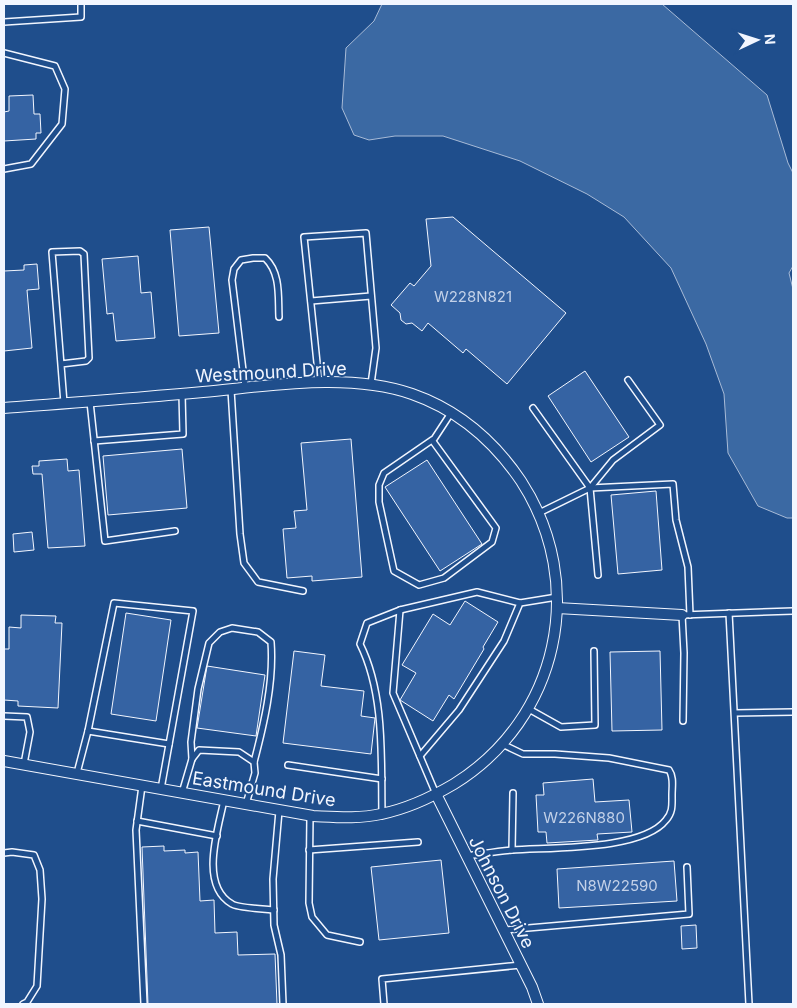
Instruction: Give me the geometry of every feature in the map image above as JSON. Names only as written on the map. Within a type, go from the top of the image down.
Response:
[{"type":"street","name":"Westmound Drive","points":[[4,408],[319,382],[371,384],[410,393],[442,407],[470,424],[499,452],[524,486],[539,512],[553,555],[557,608]]},
{"type":"street","points":[[557,608],[686,615]]},
{"type":"street","name":"Eastmound Drive","points":[[4,761],[310,816],[340,818],[382,814],[436,794],[462,779],[481,765],[502,744],[527,708],[545,673],[550,660],[557,608]]},
{"type":"street","name":"Johnson Drive","points":[[436,794],[521,965],[538,1004]]},
{"type":"lane","points":[[4,22],[81,17],[82,4]]},
{"type":"lane","points":[[4,53],[55,66],[65,89],[62,124],[31,164],[4,169]]},
{"type":"lane","points":[[319,382],[304,237],[366,233],[376,348],[371,384]]},
{"type":"lane","points":[[61,364],[86,361],[89,358],[84,254],[80,251],[52,252],[64,404]]},
{"type":"lane","points":[[245,388],[232,280],[234,269],[241,260],[265,258],[273,265],[276,275],[280,317]]},
{"type":"lane","points":[[311,301],[371,296]]},
{"type":"lane","points":[[590,488],[613,460],[660,425],[628,380]]},
{"type":"lane","points":[[231,389],[240,534],[244,563],[258,582],[303,591]]},
{"type":"lane","points":[[94,442],[183,434],[182,394]]},
{"type":"lane","points":[[90,402],[105,541],[175,531]]},
{"type":"lane","points":[[533,408],[590,488],[598,575]]},
{"type":"lane","points":[[432,440],[496,528],[492,542],[444,578],[419,585],[394,570],[379,502],[379,485],[384,473],[432,440],[452,413]]},
{"type":"lane","points":[[539,512],[590,488],[673,484],[676,520],[688,567],[683,721]]},
{"type":"lane","points":[[382,814],[381,722],[367,658],[360,644],[367,623],[400,610],[478,592],[520,603],[557,598]]},
{"type":"lane","points":[[77,774],[88,731],[114,603],[193,611],[161,789]]},
{"type":"lane","points":[[420,756],[459,710],[504,641],[520,603]]},
{"type":"lane","points":[[400,610],[393,693],[436,794]]},
{"type":"lane","points":[[686,615],[793,611]]},
{"type":"lane","points":[[729,613],[749,1004]]},
{"type":"lane","points":[[182,793],[192,759],[191,742],[198,689],[209,643],[220,632],[232,628],[258,632],[271,642],[273,662],[262,734],[254,762],[255,773],[246,805]]},
{"type":"lane","points":[[527,708],[561,727],[595,725],[594,651]]},
{"type":"lane","points":[[735,713],[793,712]]},
{"type":"lane","points":[[4,716],[27,717],[30,732],[24,764]]},
{"type":"lane","points":[[88,731],[169,744]]},
{"type":"lane","points":[[467,856],[512,850],[594,845],[634,838],[651,831],[665,822],[672,811],[672,775],[668,770],[610,758],[523,754],[502,744]]},
{"type":"lane","points":[[192,759],[199,750],[239,752],[254,762]]},
{"type":"lane","points":[[288,765],[382,779]]},
{"type":"lane","points":[[142,786],[136,830],[144,1004]]},
{"type":"lane","points":[[512,850],[514,793]]},
{"type":"lane","points":[[224,800],[212,864],[217,889],[232,905],[274,910]]},
{"type":"lane","points":[[279,811],[273,879],[274,925],[281,955],[283,1004]]},
{"type":"lane","points":[[310,816],[309,903],[312,917],[327,935],[360,942]]},
{"type":"lane","points":[[137,822],[217,836]]},
{"type":"lane","points":[[309,850],[418,842]]},
{"type":"lane","points":[[4,853],[34,854],[40,870],[42,899],[37,986],[27,1002],[23,1004]]},
{"type":"lane","points":[[503,930],[689,914],[687,866]]},
{"type":"lane","points":[[384,1004],[382,978],[521,965]]},
{"type":"water","points":[[382,4],[662,4],[767,95],[788,163],[793,173],[793,266],[789,273],[793,289],[793,518],[787,518],[758,506],[728,453],[724,394],[706,344],[671,268],[624,217],[587,194],[520,161],[443,136],[395,136],[369,140],[354,135],[342,108],[346,48],[374,21]]},
{"type":"building","points":[[33,95],[34,114],[40,114],[41,133],[36,133],[36,139],[4,141],[4,112],[9,111],[9,96]]},
{"type":"building","points":[[453,217],[566,313],[507,384],[466,349],[463,353],[428,323],[422,331],[412,323],[406,324],[401,320],[400,313],[391,305],[410,283],[414,286],[431,266],[426,219]]},
{"type":"building","points":[[209,227],[219,333],[179,336],[170,230]]},
{"type":"building","points":[[138,256],[141,293],[151,292],[155,338],[116,341],[113,313],[107,314],[102,259]]},
{"type":"building","points":[[37,264],[39,289],[27,290],[32,348],[4,351],[4,271],[24,270],[24,265]]},
{"type":"building","points":[[585,371],[629,437],[591,462],[548,396]]},
{"type":"building","points":[[351,439],[362,577],[312,581],[312,576],[287,578],[283,529],[296,528],[294,511],[307,510],[301,443]]},
{"type":"building","points":[[182,449],[187,508],[108,515],[103,456]]},
{"type":"building","points":[[67,459],[68,471],[79,470],[85,546],[48,548],[42,474],[33,474],[32,466],[39,466],[39,461]]},
{"type":"building","points":[[427,460],[482,544],[440,571],[385,487]]},
{"type":"building","points":[[656,491],[662,570],[618,574],[611,495]]},
{"type":"building","points":[[32,532],[34,550],[14,552],[13,534]]},
{"type":"building","points":[[465,601],[498,622],[454,699],[449,695],[433,721],[400,700],[416,673],[402,665],[433,614],[450,625]]},
{"type":"building","points":[[126,613],[171,620],[156,721],[111,714]]},
{"type":"building","points":[[21,615],[56,616],[55,623],[62,623],[58,708],[18,706],[18,701],[4,700],[4,649],[9,649],[9,627],[21,628]]},
{"type":"building","points":[[294,651],[325,655],[321,686],[364,691],[361,716],[375,718],[371,754],[283,743]]},
{"type":"building","points":[[660,651],[662,730],[612,731],[610,652]]},
{"type":"building","points":[[207,666],[265,675],[256,736],[197,728]]},
{"type":"building","points":[[593,779],[595,802],[629,800],[632,832],[597,834],[598,840],[547,843],[546,832],[538,832],[536,795],[544,795],[543,783]]},
{"type":"building","points":[[164,846],[164,851],[185,850],[185,853],[198,852],[200,901],[214,900],[215,933],[237,932],[238,955],[275,954],[277,1004],[148,1004],[142,847]]},
{"type":"building","points":[[441,860],[449,933],[379,940],[371,867]]},
{"type":"building","points":[[674,861],[677,901],[559,908],[557,869]]},
{"type":"building","points":[[696,925],[697,948],[682,949],[681,926]]}]
